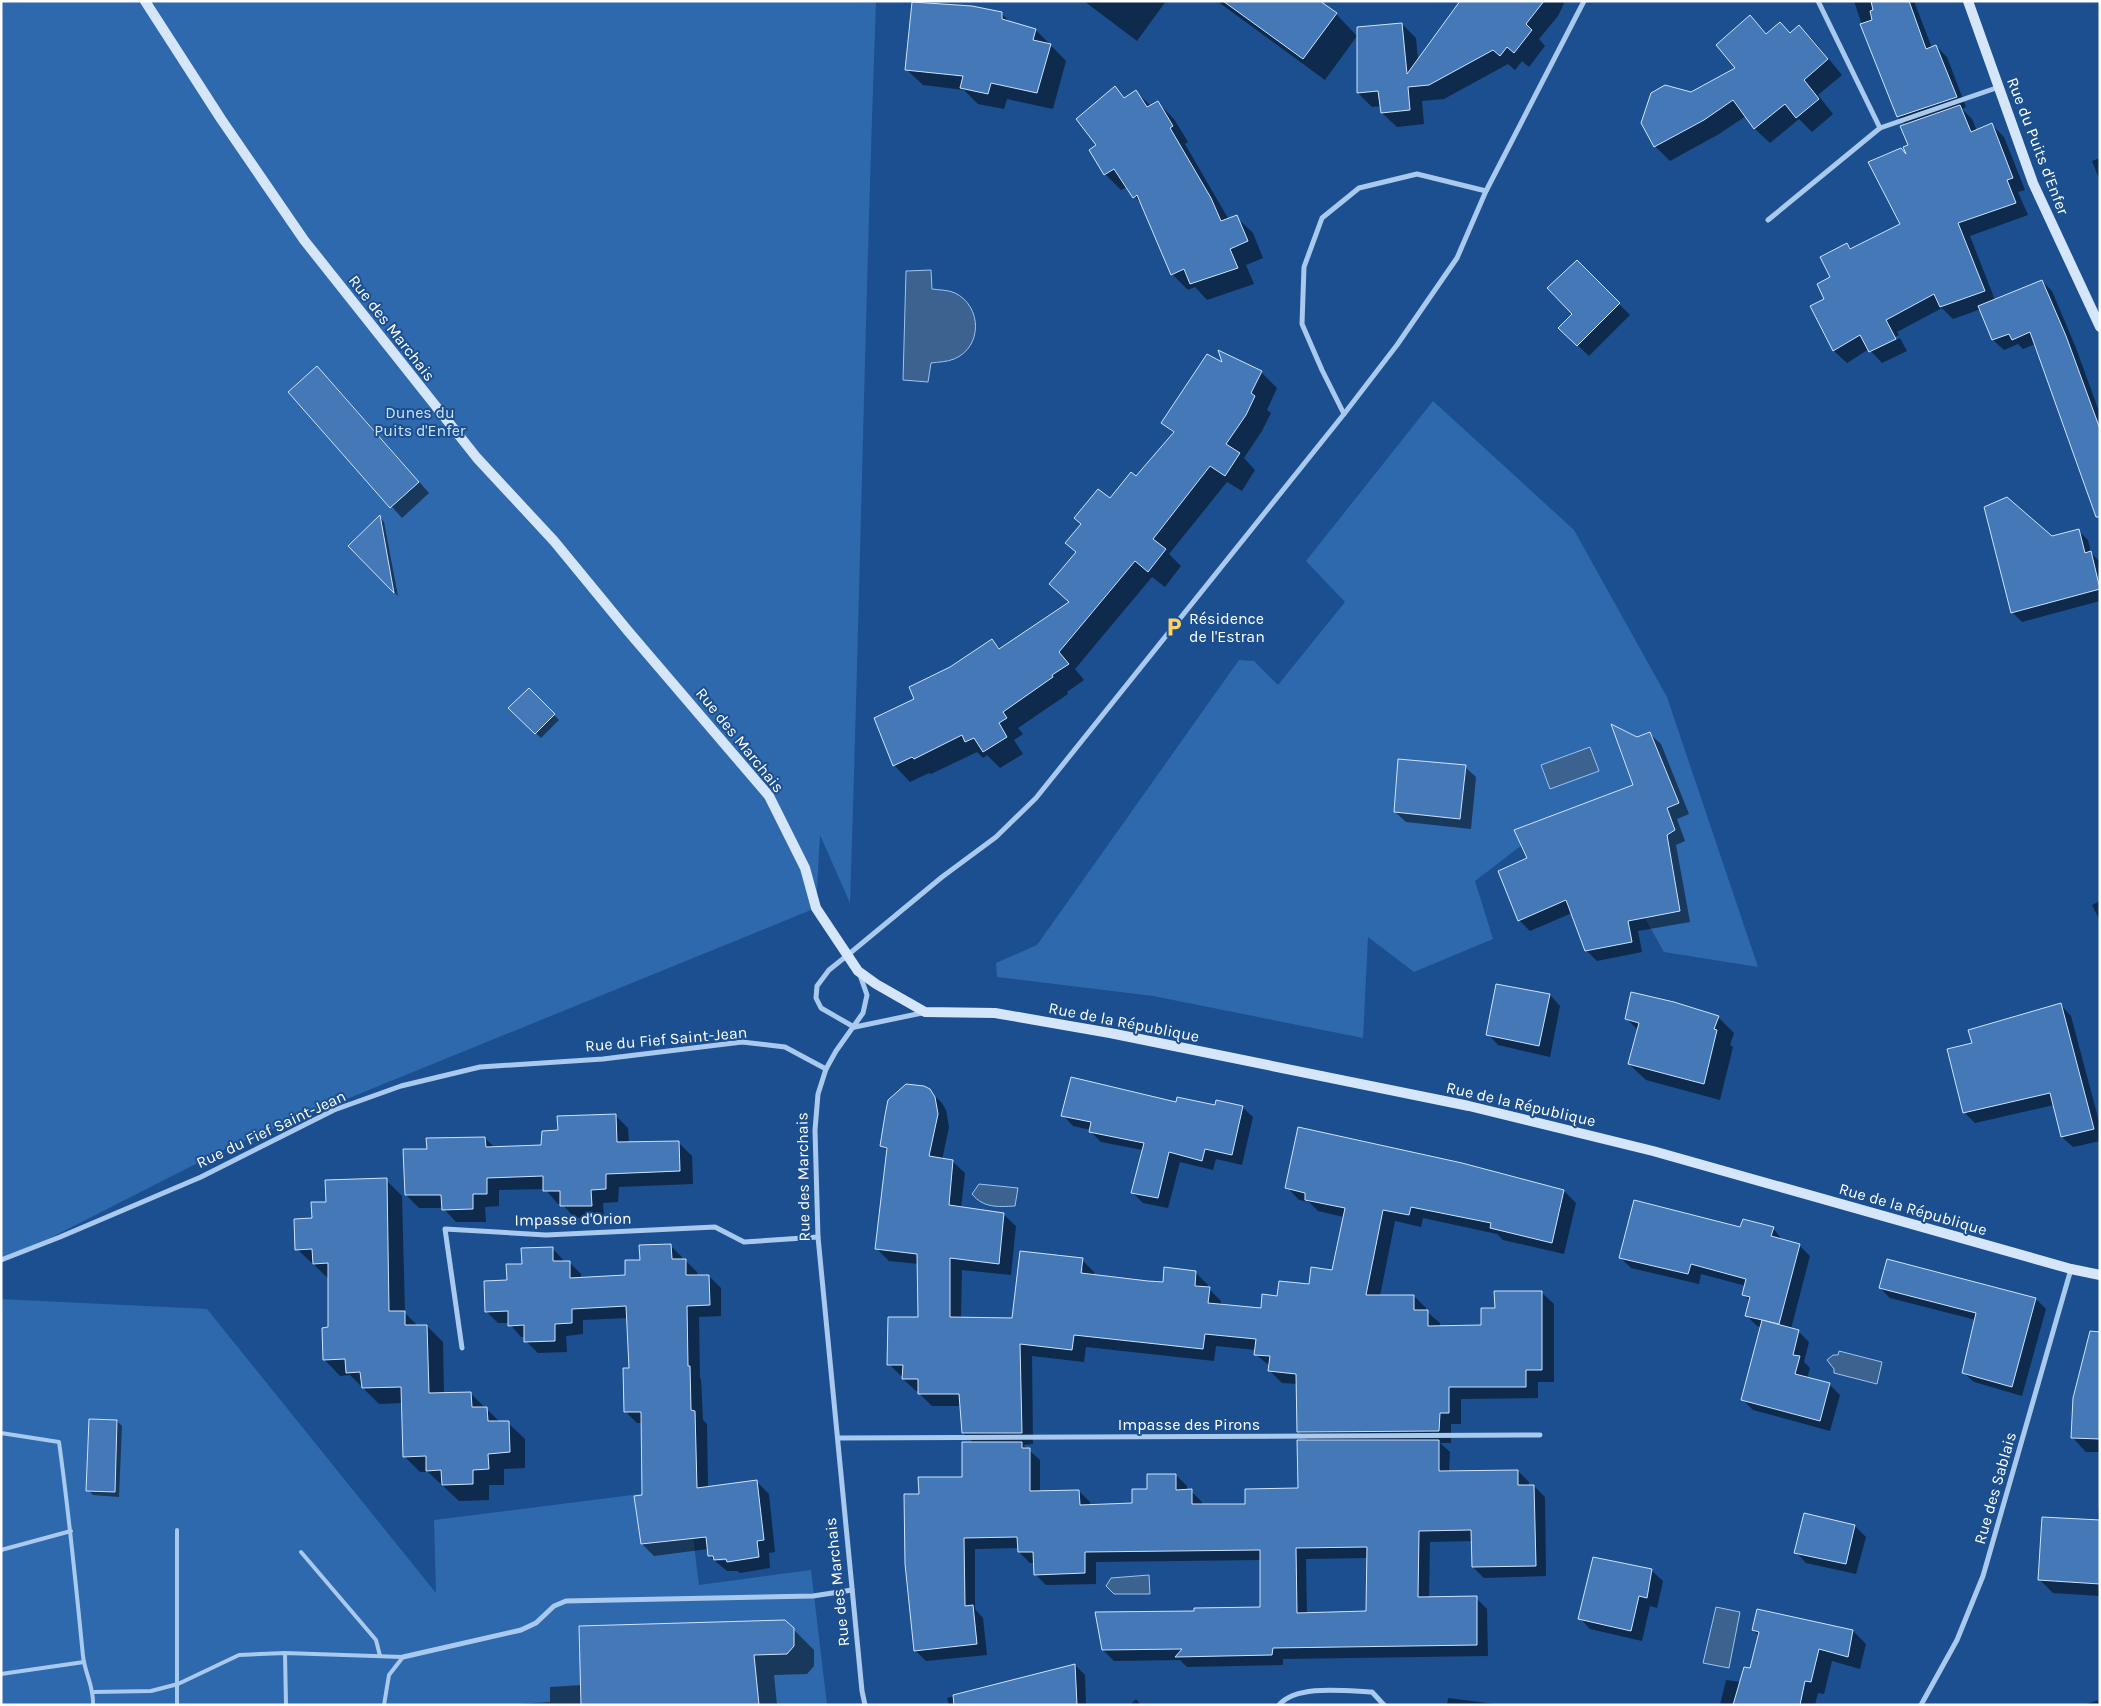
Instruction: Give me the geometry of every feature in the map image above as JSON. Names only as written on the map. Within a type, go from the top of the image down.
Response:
[{"type":"street","name":"Rue des Marchais","points":[[145,1],[221,118],[310,248],[477,458],[554,541],[769,796],[805,868],[816,908],[858,971],[867,995],[863,1013],[836,1051],[826,1069],[818,1094],[815,1130],[818,1237],[865,1705]]},
{"type":"street","points":[[854,1027],[821,1008],[816,998],[817,986],[829,970],[942,877],[996,837],[1036,798],[1344,414],[1397,345],[1457,258],[1486,191],[1584,1]]},
{"type":"street","points":[[1818,1],[1880,128]]},
{"type":"street","name":"Rue du Puits d'Enfer","points":[[1968,1],[2033,183],[2100,327]]},
{"type":"street","points":[[1768,220],[1880,128],[1999,87]]},
{"type":"street","points":[[1344,414],[1302,324],[1304,267],[1322,218],[1359,188],[1417,174],[1486,191]]},
{"type":"street","name":"Rue de la République","points":[[858,971],[876,984],[925,1012]]},
{"type":"street","name":"Rue de la République","points":[[854,1027],[925,1012],[995,1013],[1469,1106],[1654,1151],[2070,1269],[2100,1275]]},
{"type":"street","name":"Rue du Fief Saint-Jean","points":[[1,1260],[201,1177],[334,1110],[401,1086],[480,1067],[603,1059],[742,1042],[785,1047],[826,1069]]},
{"type":"street","name":"Impasse d'Orion","points":[[462,1348],[445,1229],[546,1235],[715,1227],[744,1242],[818,1237]]},
{"type":"street","name":"Rue des Sablais","points":[[1921,1705],[1957,1640],[1983,1576],[2070,1269]]},
{"type":"street","name":"Impasse des Pirons","points":[[838,1438],[1540,1435]]},
{"type":"street","points":[[403,1657],[521,1630],[536,1623],[554,1606],[566,1601],[813,1596],[852,1590]]},
{"type":"street","points":[[1279,1705],[1283,1700],[1307,1691],[1372,1692],[1384,1705]]},
{"type":"lane","points":[[1,1433],[59,1442],[72,1531],[84,1662],[94,1692],[92,1705]]},
{"type":"lane","points":[[177,1705],[178,1530]]},
{"type":"lane","points":[[1,1550],[72,1531]]},
{"type":"lane","points":[[301,1552],[376,1640],[380,1656]]},
{"type":"lane","points":[[285,1653],[286,1705]]},
{"type":"lane","points":[[94,1692],[151,1691],[178,1684],[239,1655],[285,1653],[403,1657]]},
{"type":"lane","points":[[384,1705],[389,1675],[403,1657]]},
{"type":"lane","points":[[1,1674],[84,1662]]},
{"type":"green space","name":"Dunes du Puits d'Enfer","points":[[1,1],[876,1],[850,903],[820,835],[816,908],[229,1147],[1,1263]]},
{"type":"green space","points":[[1433,401],[1574,530],[1667,697],[1758,967],[1664,952],[1630,892],[1522,845],[1475,881],[1493,939],[1414,972],[1368,937],[1363,1038],[1153,996],[997,977],[996,963],[1037,945],[1239,660],[1254,661],[1278,685],[1345,602],[1306,561]]},
{"type":"green space","points":[[1,1299],[207,1309],[436,1593],[434,1520],[687,1488],[699,1585],[811,1570],[827,1705],[1,1705]]},
{"type":"shaded area","points":[[931,270],[932,289],[955,293],[964,299],[970,307],[976,326],[974,336],[970,345],[954,359],[931,363],[928,382],[903,380],[906,271]]},
{"type":"shaded area","points":[[1590,747],[1599,771],[1550,789],[1541,765]]},
{"type":"shaded area","points":[[979,1184],[1018,1188],[1015,1206],[997,1206],[986,1204],[976,1199],[972,1194]]},
{"type":"shaded area","points":[[1839,1351],[1882,1362],[1877,1384],[1834,1373],[1834,1369],[1827,1360],[1833,1355],[1838,1355]]},
{"type":"shaded area","points":[[1149,1575],[1150,1594],[1114,1594],[1106,1586],[1111,1578]]},
{"type":"shaded area","points":[[1716,1607],[1740,1612],[1729,1668],[1703,1663]]},
{"type":"building","points":[[1223,1],[1320,1],[1337,13],[1303,59]]},
{"type":"building","points":[[1460,1],[1544,1],[1526,24],[1532,30],[1514,53],[1507,47],[1500,56],[1493,50],[1429,85],[1408,87],[1410,110],[1381,113],[1378,91],[1357,93],[1357,27],[1402,23],[1407,74]]},
{"type":"building","points":[[1871,1],[1909,1],[1926,49],[1936,45],[1957,97],[1897,117],[1860,24],[1872,20],[1870,11],[1873,10]]},
{"type":"building","points":[[912,2],[972,6],[1002,12],[1002,19],[1036,29],[1033,40],[1051,44],[1037,93],[991,83],[988,94],[960,88],[963,76],[905,70]]},
{"type":"building","points":[[1750,15],[1766,34],[1780,22],[1790,33],[1799,25],[1828,59],[1804,80],[1819,99],[1796,118],[1785,104],[1754,129],[1733,100],[1704,120],[1654,147],[1641,123],[1651,93],[1665,85],[1691,92],[1735,68],[1716,45]]},
{"type":"building","points":[[1115,86],[1124,98],[1136,90],[1147,107],[1158,101],[1173,126],[1170,128],[1211,198],[1221,221],[1237,215],[1248,241],[1230,249],[1238,268],[1190,284],[1184,269],[1171,275],[1137,195],[1133,198],[1114,169],[1104,175],[1089,150],[1096,145],[1076,119]]},
{"type":"building","points":[[1960,105],[1971,132],[1992,123],[2013,178],[2007,180],[2016,203],[1958,223],[1985,291],[1940,307],[1934,294],[1886,320],[1896,339],[1869,352],[1860,335],[1833,351],[1810,306],[1824,299],[1817,284],[1830,277],[1820,257],[1847,243],[1850,249],[1900,224],[1868,162],[1901,148],[1906,154],[1903,147],[1908,145],[1900,126]]},
{"type":"building","points":[[1577,260],[1620,303],[1577,346],[1558,328],[1572,314],[1547,288]]},
{"type":"building","points":[[2042,280],[2066,336],[2100,429],[2100,517],[2096,517],[2030,332],[2012,340],[2009,334],[1992,340],[1978,306]]},
{"type":"building","points":[[1218,350],[1262,371],[1251,393],[1255,396],[1246,415],[1226,444],[1240,453],[1225,476],[1210,466],[1153,539],[1166,549],[1148,572],[1135,561],[1059,652],[1069,664],[1003,712],[1007,718],[999,723],[1007,737],[983,752],[974,738],[965,742],[962,735],[914,759],[912,757],[893,766],[874,718],[914,699],[909,687],[950,667],[992,639],[999,649],[1069,602],[1049,584],[1076,552],[1065,543],[1081,524],[1074,518],[1098,489],[1110,498],[1131,472],[1136,476],[1174,432],[1161,423],[1207,354],[1222,362]]},
{"type":"building","points":[[317,366],[419,482],[390,508],[288,392]]},
{"type":"building","points":[[2007,497],[2052,536],[2079,529],[2085,553],[2091,551],[2100,589],[2011,613],[1984,507]]},
{"type":"building","points":[[380,515],[394,593],[348,546]]},
{"type":"building","points":[[529,688],[555,714],[535,734],[508,708]]},
{"type":"building","points":[[1611,724],[1637,737],[1650,732],[1679,803],[1667,808],[1675,830],[1667,835],[1680,911],[1628,921],[1632,942],[1585,951],[1566,900],[1518,921],[1498,871],[1527,858],[1514,830],[1633,785]]},
{"type":"building","points":[[1398,759],[1466,765],[1460,819],[1394,812]]},
{"type":"building","points":[[1496,984],[1550,994],[1539,1046],[1486,1035]]},
{"type":"building","points":[[1631,992],[1674,1002],[1719,1016],[1714,1029],[1717,1030],[1704,1084],[1628,1064],[1639,1023],[1625,1019]]},
{"type":"building","points":[[2061,1003],[2094,1129],[2061,1137],[2050,1093],[1963,1113],[1947,1049],[1972,1043],[1968,1030]]},
{"type":"building","points":[[1071,1077],[1176,1102],[1177,1097],[1215,1105],[1216,1100],[1243,1106],[1232,1155],[1205,1149],[1202,1161],[1169,1152],[1158,1198],[1131,1193],[1144,1143],[1089,1132],[1091,1122],[1061,1116]]},
{"type":"building","points":[[906,1084],[924,1086],[930,1089],[935,1097],[938,1114],[929,1156],[953,1160],[949,1205],[1004,1213],[999,1264],[950,1258],[950,1317],[1012,1318],[1020,1251],[1083,1258],[1081,1273],[1148,1281],[1163,1282],[1164,1267],[1196,1271],[1195,1286],[1210,1287],[1208,1303],[1261,1308],[1262,1294],[1277,1296],[1279,1281],[1309,1284],[1311,1267],[1332,1270],[1345,1208],[1305,1200],[1305,1193],[1285,1188],[1298,1127],[1462,1163],[1564,1190],[1552,1243],[1490,1228],[1491,1223],[1411,1207],[1409,1215],[1383,1210],[1366,1295],[1414,1295],[1414,1310],[1428,1310],[1428,1326],[1481,1325],[1481,1308],[1495,1308],[1494,1291],[1542,1291],[1542,1370],[1526,1370],[1526,1387],[1449,1387],[1449,1413],[1440,1413],[1439,1431],[1297,1432],[1296,1374],[1268,1371],[1270,1356],[1254,1355],[1256,1339],[1205,1334],[1203,1349],[1074,1335],[1072,1350],[1020,1344],[1022,1433],[962,1433],[959,1394],[918,1394],[918,1379],[902,1379],[903,1365],[887,1365],[888,1317],[918,1317],[917,1254],[875,1249],[887,1148],[880,1146],[885,1115],[888,1100]]},
{"type":"building","points":[[616,1114],[617,1142],[679,1141],[680,1171],[606,1174],[606,1189],[591,1190],[592,1206],[560,1206],[560,1191],[543,1191],[543,1176],[487,1178],[487,1194],[473,1194],[473,1209],[442,1210],[441,1195],[405,1195],[403,1149],[427,1149],[426,1138],[485,1137],[486,1147],[541,1145],[542,1131],[558,1130],[557,1116]]},
{"type":"building","points":[[387,1178],[389,1311],[405,1311],[405,1325],[427,1325],[429,1393],[471,1392],[472,1407],[487,1407],[488,1421],[509,1421],[510,1452],[488,1454],[489,1469],[473,1470],[473,1484],[442,1485],[441,1470],[426,1471],[426,1456],[403,1457],[401,1387],[362,1388],[360,1372],[346,1373],[345,1359],[323,1360],[322,1328],[328,1327],[328,1263],[313,1264],[312,1249],[295,1250],[294,1219],[312,1218],[311,1202],[326,1202],[325,1180]]},
{"type":"building","points":[[1634,1200],[1740,1227],[1743,1219],[1774,1227],[1771,1236],[1800,1244],[1779,1324],[1745,1316],[1750,1297],[1742,1295],[1746,1279],[1691,1264],[1688,1274],[1619,1258]]},
{"type":"building","points":[[671,1244],[672,1259],[686,1259],[686,1275],[709,1275],[710,1305],[687,1306],[688,1366],[690,1366],[691,1410],[695,1411],[697,1488],[757,1480],[764,1540],[757,1541],[759,1557],[727,1562],[726,1559],[714,1560],[713,1556],[708,1556],[706,1537],[641,1544],[634,1496],[642,1495],[641,1412],[624,1412],[623,1368],[629,1368],[626,1306],[572,1309],[572,1323],[555,1324],[555,1341],[524,1342],[524,1325],[508,1326],[508,1311],[485,1312],[484,1281],[507,1280],[506,1264],[522,1264],[521,1248],[553,1247],[553,1261],[570,1261],[570,1278],[625,1275],[625,1260],[640,1260],[639,1245]]},
{"type":"building","points":[[1887,1259],[2036,1298],[2012,1387],[1962,1373],[1976,1313],[1879,1288]]},
{"type":"building","points":[[1762,1320],[1799,1330],[1793,1355],[1800,1356],[1795,1374],[1830,1383],[1820,1421],[1741,1400]]},
{"type":"building","points":[[2090,1331],[2100,1332],[2100,1439],[2071,1438],[2073,1398]]},
{"type":"building","points":[[89,1419],[117,1420],[115,1492],[86,1491]]},
{"type":"building","points":[[1297,1440],[1439,1440],[1439,1471],[1518,1470],[1518,1485],[1534,1485],[1536,1566],[1472,1567],[1471,1530],[1419,1531],[1418,1597],[1477,1596],[1477,1645],[1273,1648],[1272,1655],[1175,1657],[1182,1649],[1102,1650],[1095,1612],[1194,1611],[1194,1608],[1260,1607],[1260,1550],[1085,1552],[1085,1573],[1034,1575],[1033,1552],[1018,1552],[1017,1537],[964,1538],[965,1606],[973,1605],[977,1644],[914,1651],[905,1564],[904,1494],[919,1494],[918,1477],[962,1477],[962,1442],[1022,1442],[1022,1448],[1030,1448],[1030,1491],[1079,1490],[1080,1505],[1132,1503],[1132,1489],[1147,1489],[1147,1474],[1176,1474],[1176,1490],[1192,1489],[1192,1504],[1245,1504],[1245,1489],[1298,1488]],"holes":[[[1367,1547],[1366,1611],[1297,1613],[1296,1548]]]},
{"type":"building","points":[[1804,1513],[1855,1525],[1846,1564],[1794,1553]]},
{"type":"building","points":[[2042,1517],[2100,1520],[2100,1584],[2038,1580]]},
{"type":"building","points":[[1593,1557],[1652,1569],[1647,1598],[1639,1596],[1631,1631],[1578,1619]]},
{"type":"building","points":[[1757,1609],[1853,1630],[1848,1657],[1819,1649],[1811,1682],[1805,1681],[1800,1705],[1733,1705],[1744,1667],[1750,1668],[1759,1632],[1752,1630]]},
{"type":"building","points":[[785,1620],[794,1628],[794,1646],[787,1654],[754,1655],[759,1705],[581,1705],[579,1626]]},
{"type":"building","points":[[1075,1664],[1077,1705],[954,1705],[953,1695]]},
{"type":"place","name":"Résidence de l'Estran","points":[[1174,627]]}]
